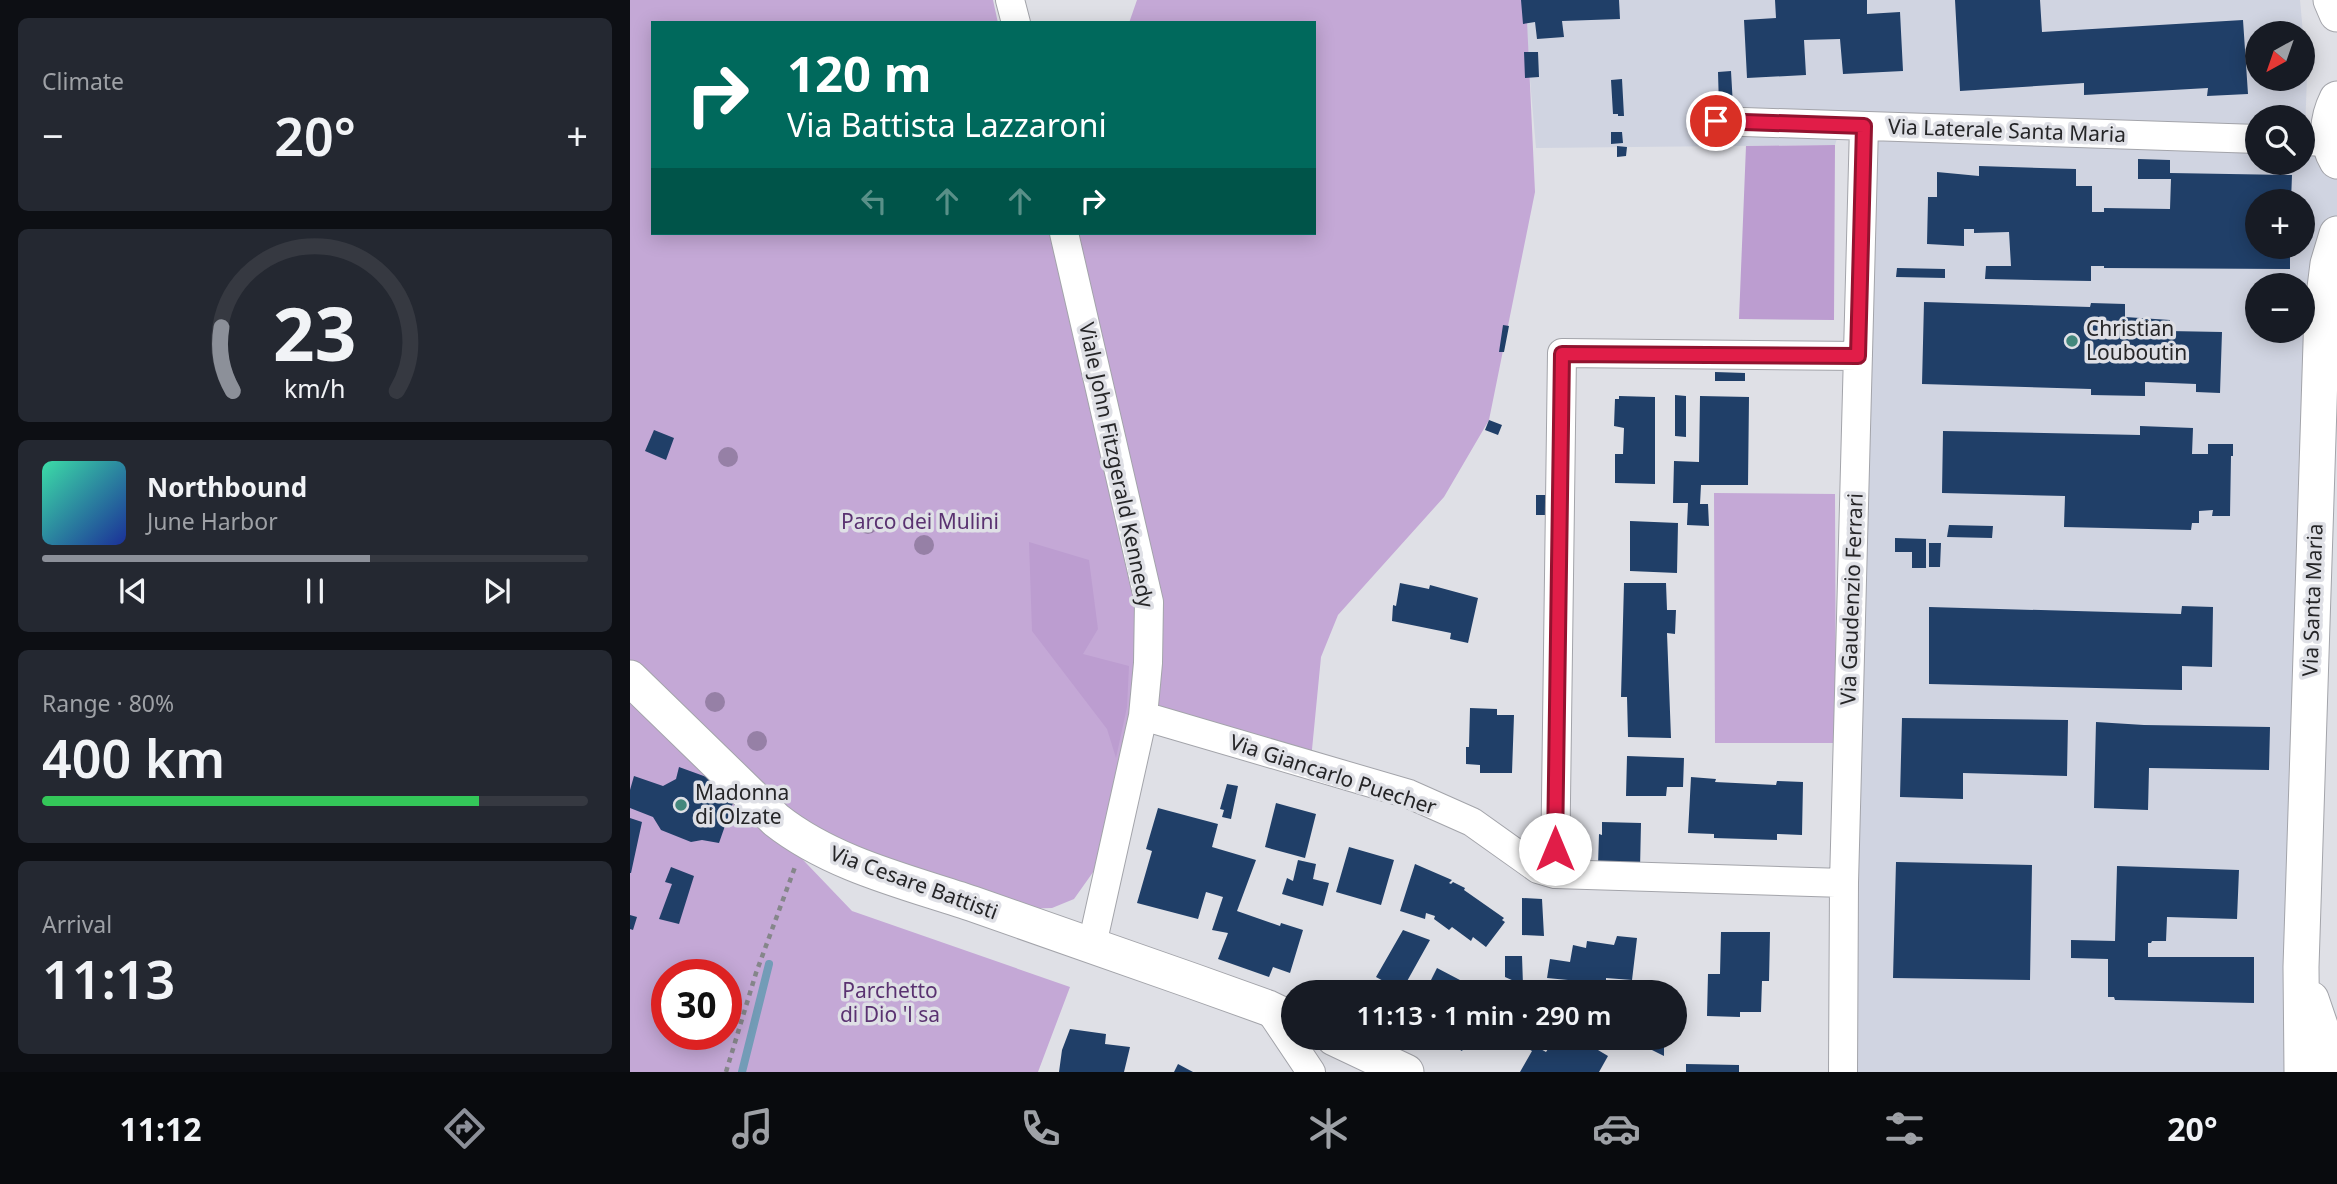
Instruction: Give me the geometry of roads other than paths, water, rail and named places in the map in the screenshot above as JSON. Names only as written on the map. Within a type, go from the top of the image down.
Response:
[{"type":"street","points":[[1010,0],[1015,21]]},
{"type":"street","points":[[2332,0],[2337,14]]},
{"type":"street","points":[[2323,148],[2337,99]]},
{"type":"street","name":"Via Laterale Santa Maria","points":[[1716,121],[2245,139]]},
{"type":"street","name":"Via Gaudenzio Ferrari","points":[[1843,1072],[1844,883],[1864,126]]},
{"type":"street","name":"Via Santa Maria","points":[[2302,1072],[2301,967],[2322,312],[2328,264],[2337,234]]},
{"type":"street","name":"Viale John Fitzgerald Kennedy","points":[[1064,235],[1149,601],[1149,663],[1143,716],[1092,945]]},
{"type":"street","points":[[1555,874],[1562,354],[1858,356]]},
{"type":"street","name":"Via Cesare Battisti","points":[[630,678],[776,820],[834,856],[1281,1014]]},
{"type":"street","name":"Via Giancarlo Puecher","points":[[1143,716],[1409,794],[1472,822],[1538,869],[1555,874],[1844,883]]},
{"type":"street","name":"Via Santa Maria","points":[[2301,967],[2336,1072]]},
{"type":"street","points":[[1300,1050],[1311,1072]]},
{"type":"street","points":[[1359,1050],[1406,1072]]},
{"type":"waterway","points":[[742,1072],[769,964]]},
{"type":"place","name":"Christian Louboutin","points":[[2072,341]]},
{"type":"place","name":"Madonna di Olzate","points":[[681,805]]},
{"type":"park label","name":"Parco dei Mulini","points":[[920,522]]},
{"type":"park label","name":"Parchetto di Dio 'l sa","points":[[890,1003]]}]
